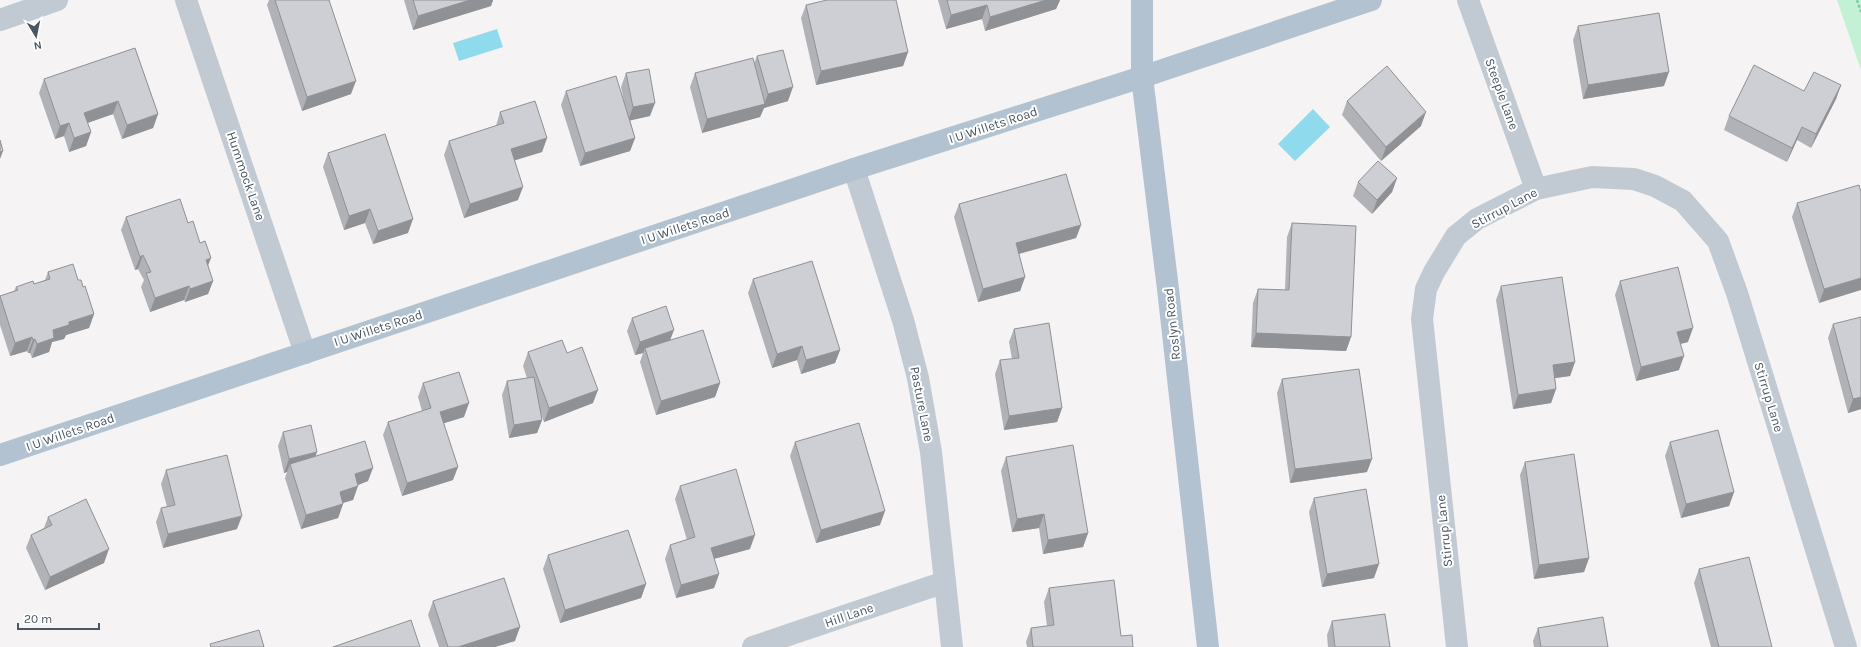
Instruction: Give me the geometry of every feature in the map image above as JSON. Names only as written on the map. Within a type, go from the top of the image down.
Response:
[{"type":"main road","name":"Roslyn Road","points":[[1142,0],[1142,77],[1168,289],[1208,647]]},
{"type":"main road","name":"I U Willets Road","points":[[0,455],[854,169],[1142,77],[1371,0]]},
{"type":"street","points":[[0,20],[57,0]]},
{"type":"street","name":"Hummock Lane","points":[[186,0],[305,353]]},
{"type":"street","name":"Steeple Lane","points":[[1468,0],[1536,189]]},
{"type":"street","name":"Pasture Lane","points":[[854,169],[903,320],[918,378],[931,452],[952,647]]},
{"type":"street","name":"Stirrup Lane","points":[[1457,647],[1422,319],[1426,289],[1434,272],[1456,236],[1477,219],[1536,189],[1592,177],[1634,179],[1655,186],[1683,201],[1718,241],[1737,292],[1846,647]]},
{"type":"street","name":"Hill Lane","points":[[753,647],[945,582]]},
{"type":"path","points":[[1857,0],[1861,12]]},
{"type":"green space","points":[[1837,0],[1861,0],[1861,70]]},
{"type":"water","points":[[497,29],[503,47],[459,61],[453,43]]},
{"type":"water","points":[[1313,109],[1330,127],[1295,161],[1278,144]]},
{"type":"building","points":[[275,0],[329,0],[356,81],[307,97]]},
{"type":"building","points":[[413,0],[470,0],[418,16]]},
{"type":"building","points":[[827,0],[896,0],[908,52],[821,71],[806,5]]},
{"type":"building","points":[[947,0],[1046,0],[990,17],[987,5],[951,15]]},
{"type":"building","points":[[1659,13],[1669,72],[1588,85],[1578,26]]},
{"type":"building","points":[[135,48],[158,114],[127,125],[118,101],[84,113],[91,132],[74,138],[69,123],[60,126],[44,79]]},
{"type":"building","points":[[783,50],[793,87],[768,94],[757,56]]},
{"type":"building","points":[[753,58],[765,104],[707,119],[695,73]]},
{"type":"building","points":[[1754,65],[1804,91],[1814,72],[1841,85],[1816,134],[1802,127],[1792,148],[1729,116]]},
{"type":"building","points":[[1387,66],[1426,112],[1386,147],[1347,101]]},
{"type":"building","points":[[649,69],[655,103],[633,107],[626,73]]},
{"type":"building","points":[[616,76],[635,138],[585,153],[566,91]]},
{"type":"building","points":[[535,101],[547,138],[511,149],[523,187],[470,204],[449,141],[504,123],[500,112]]},
{"type":"building","points":[[385,134],[413,219],[378,231],[370,209],[349,216],[328,153]]},
{"type":"building","points":[[0,140],[3,151],[0,152]]},
{"type":"building","points":[[1378,161],[1397,178],[1377,200],[1358,182]]},
{"type":"building","points":[[1066,174],[1081,225],[1016,243],[1025,277],[983,289],[959,204]]},
{"type":"building","points":[[1859,185],[1861,192],[1861,278],[1824,289],[1797,203]]},
{"type":"building","points":[[180,199],[188,223],[193,221],[200,243],[205,241],[211,258],[206,260],[213,281],[190,289],[189,286],[155,298],[146,273],[151,272],[143,255],[140,257],[126,217]]},
{"type":"building","points":[[1292,223],[1356,226],[1351,337],[1256,333],[1258,289],[1289,290]]},
{"type":"building","points":[[812,261],[840,350],[806,360],[802,346],[777,354],[753,279]]},
{"type":"building","points":[[73,264],[78,280],[81,280],[83,287],[85,286],[94,314],[69,322],[69,325],[53,330],[54,338],[37,344],[35,339],[33,340],[32,337],[15,343],[0,296],[18,290],[16,287],[33,281],[34,284],[50,279],[48,272]]},
{"type":"building","points":[[1678,267],[1693,328],[1677,332],[1684,356],[1641,367],[1620,281]]},
{"type":"building","points":[[1562,277],[1575,362],[1553,365],[1556,389],[1518,395],[1501,286]]},
{"type":"building","points":[[666,306],[674,330],[640,342],[632,318]]},
{"type":"building","points":[[1861,317],[1861,397],[1853,399],[1833,324]]},
{"type":"building","points":[[1049,323],[1062,408],[1009,416],[1000,360],[1019,358],[1014,329]]},
{"type":"building","points":[[703,330],[720,383],[661,401],[645,348]]},
{"type":"building","points":[[562,340],[567,353],[582,347],[598,390],[549,408],[528,352]]},
{"type":"building","points":[[1359,369],[1372,459],[1295,469],[1282,379]]},
{"type":"building","points":[[459,372],[469,403],[440,412],[458,467],[407,483],[388,422],[431,408],[423,383]]},
{"type":"building","points":[[534,377],[542,420],[514,425],[507,381]]},
{"type":"building","points":[[859,423],[885,511],[821,530],[795,442]]},
{"type":"building","points":[[311,425],[317,452],[289,459],[283,432]]},
{"type":"building","points":[[1718,430],[1734,492],[1686,504],[1670,442]]},
{"type":"building","points":[[365,441],[373,468],[355,474],[358,486],[340,492],[343,504],[306,515],[290,464]]},
{"type":"building","points":[[1073,445],[1088,533],[1048,540],[1044,514],[1017,519],[1006,457]]},
{"type":"building","points":[[1574,454],[1589,558],[1539,565],[1525,462]]},
{"type":"building","points":[[227,455],[242,516],[168,534],[161,508],[175,505],[166,470]]},
{"type":"building","points":[[736,469],[755,535],[711,548],[719,574],[681,585],[670,545],[695,537],[680,486]]},
{"type":"building","points":[[1366,489],[1379,564],[1327,574],[1314,498]]},
{"type":"building","points":[[86,499],[109,549],[50,577],[31,535],[52,525],[48,517]]},
{"type":"building","points":[[628,530],[646,584],[565,610],[548,555]]},
{"type":"building","points":[[1749,557],[1772,647],[1719,647],[1699,569]]},
{"type":"building","points":[[504,578],[520,627],[458,647],[448,647],[433,601]]},
{"type":"building","points":[[1114,580],[1121,636],[1132,635],[1133,647],[1033,647],[1031,628],[1054,625],[1049,588]]},
{"type":"building","points":[[1385,614],[1390,647],[1335,647],[1332,621]]},
{"type":"building","points":[[1603,617],[1608,647],[1541,647],[1538,628]]},
{"type":"building","points":[[411,620],[420,647],[333,647]]},
{"type":"building","points":[[259,630],[264,647],[211,647],[210,644]]}]
